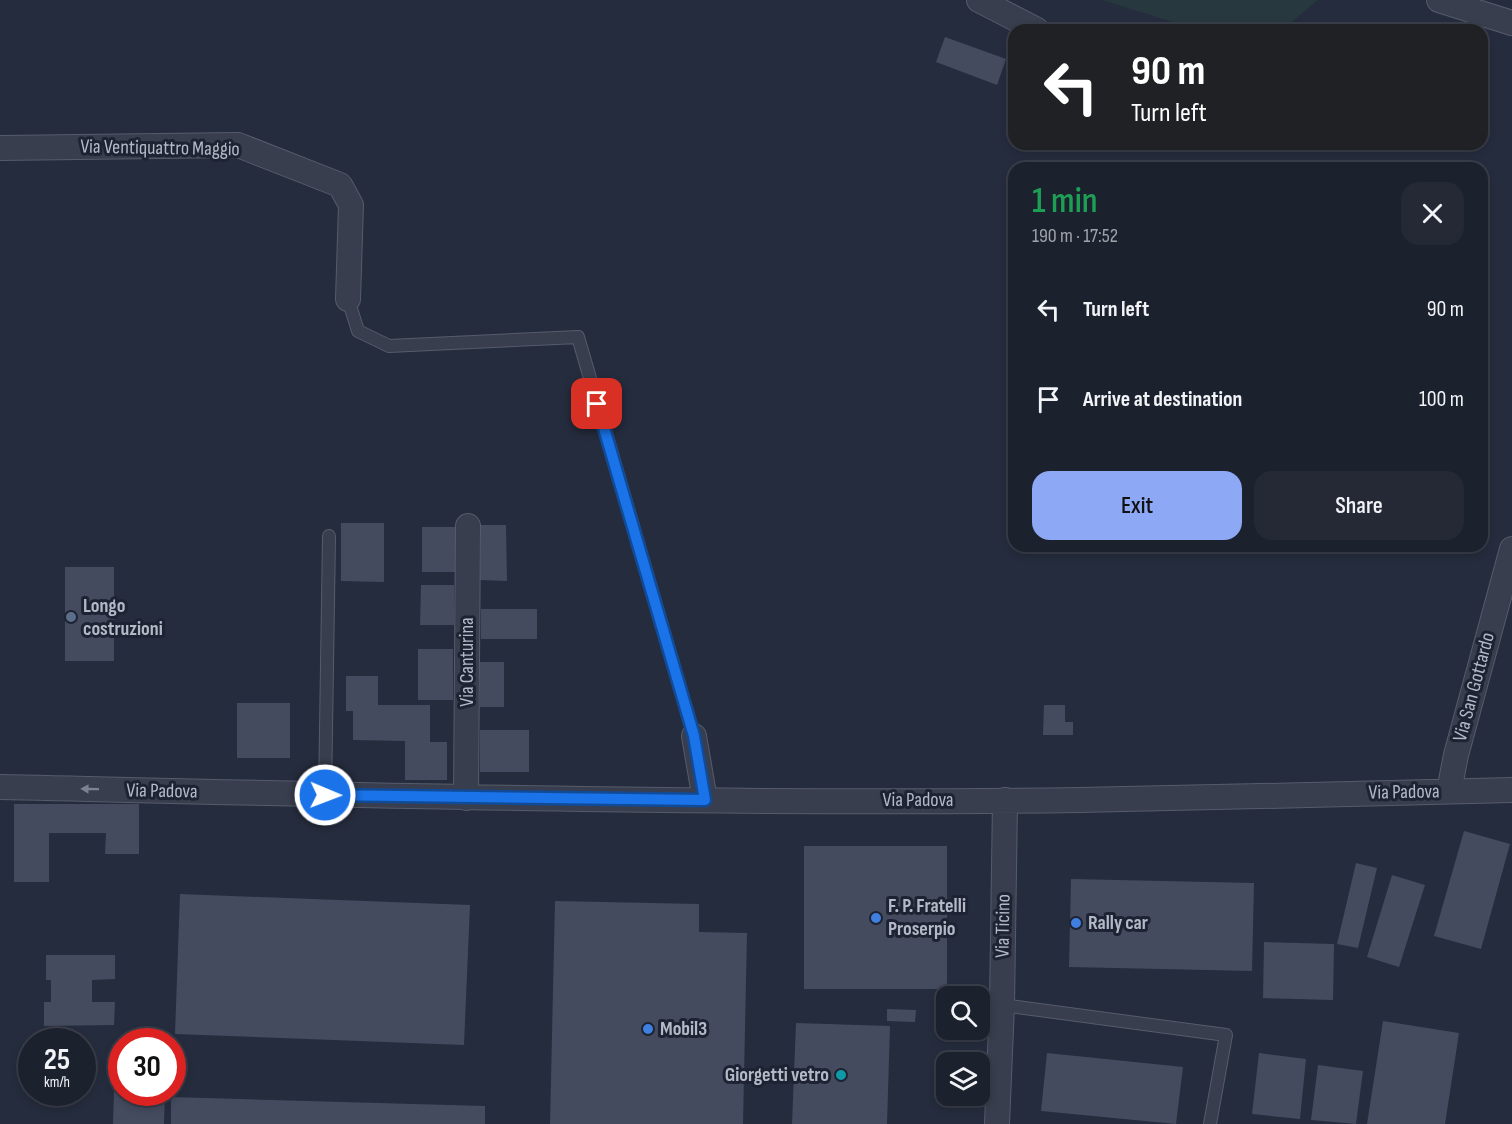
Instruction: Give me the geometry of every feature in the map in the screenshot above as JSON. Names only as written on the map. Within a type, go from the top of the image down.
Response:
[{"type":"street","points":[[979,0],[1025,24]]},
{"type":"street","points":[[1439,0],[1512,23]]},
{"type":"street","name":"Via Ventiquattro Maggio","points":[[0,148],[238,145],[340,184],[351,205],[348,299]]},
{"type":"street","name":"Via Canturina","points":[[466,798],[468,526]]},
{"type":"street","name":"Via San Gottardo","points":[[1449,791],[1456,754],[1512,549]]},
{"type":"street","points":[[694,736],[705,800]]},
{"type":"street","name":"Via Padova","points":[[0,787],[466,798],[705,800],[1005,800],[1512,790]]},
{"type":"street","name":"Via Ticino","points":[[997,1124],[1002,1005],[1005,800]]},
{"type":"lane","points":[[348,299],[358,332],[389,346],[578,337],[694,736]]},
{"type":"lane","points":[[325,795],[329,536]]},
{"type":"lane","points":[[1002,1005],[1226,1035],[1210,1124]]},
{"type":"shaded area","points":[[1102,0],[1318,0],[1289,24],[1179,24]]},
{"type":"building","points":[[945,37],[1006,59],[997,85],[936,62]]},
{"type":"building","points":[[341,523],[384,523],[384,582],[341,581]]},
{"type":"building","points":[[481,525],[506,525],[507,581],[480,580]]},
{"type":"building","points":[[422,527],[458,527],[458,572],[422,572]]},
{"type":"building","points":[[65,567],[114,567],[114,661],[65,661]]},
{"type":"building","points":[[421,585],[454,585],[454,625],[420,625]]},
{"type":"building","points":[[481,609],[537,609],[537,639],[481,639]]},
{"type":"building","points":[[418,649],[453,649],[453,700],[418,700]]},
{"type":"building","points":[[480,662],[504,662],[504,707],[480,707]]},
{"type":"building","points":[[346,676],[378,676],[378,705],[430,705],[430,742],[447,742],[447,780],[405,780],[405,741],[353,740],[353,711],[346,711]]},
{"type":"building","points":[[237,703],[290,703],[290,758],[237,758]]},
{"type":"building","points":[[1044,705],[1065,705],[1065,722],[1073,722],[1073,735],[1043,735]]},
{"type":"building","points":[[480,730],[529,730],[529,772],[480,772]]},
{"type":"building","points":[[14,804],[139,804],[139,854],[105,854],[106,833],[49,833],[49,882],[14,882]]},
{"type":"building","points":[[1464,831],[1510,844],[1481,949],[1434,936]]},
{"type":"building","name":"F. P. Fratelli Proserpio","points":[[804,846],[947,846],[947,986],[936,986],[936,989],[804,989]]},
{"type":"building","points":[[1356,863],[1377,868],[1358,948],[1337,944]]},
{"type":"building","points":[[1392,875],[1425,885],[1399,967],[1367,957]]},
{"type":"building","points":[[1071,879],[1254,883],[1252,971],[1069,967]]},
{"type":"building","points":[[180,894],[470,905],[464,1045],[186,1034],[186,1028],[175,1028]]},
{"type":"building","name":"Mobil3","points":[[555,901],[699,904],[699,932],[747,933],[743,1124],[550,1124]]},
{"type":"building","points":[[1264,942],[1334,944],[1333,1000],[1263,998]]},
{"type":"building","points":[[46,955],[115,955],[115,979],[92,980],[92,1002],[115,1002],[114,1025],[44,1026],[44,1002],[51,1002],[51,980],[46,980]]},
{"type":"building","points":[[887,1009],[916,1010],[915,1022],[887,1021]]},
{"type":"building","points":[[1383,1021],[1459,1033],[1445,1124],[1367,1124]]},
{"type":"building","name":"Giorgetti vetro","points":[[796,1023],[890,1026],[887,1124],[792,1124]]},
{"type":"building","points":[[1047,1053],[1183,1067],[1176,1124],[1041,1111]]},
{"type":"building","points":[[1259,1053],[1306,1059],[1300,1119],[1252,1114]]},
{"type":"building","points":[[1318,1065],[1363,1071],[1356,1124],[1311,1120]]},
{"type":"building","points":[[186,1097],[485,1106],[485,1124],[171,1124],[171,1106],[186,1106]]},
{"type":"building","points":[[114,1106],[165,1106],[164,1124],[113,1124]]},
{"type":"place","name":"Longo costruzioni","points":[[71,617]]},
{"type":"place","name":"F. P. Fratelli Proserpio","points":[[876,918]]},
{"type":"place","name":"Rally car","points":[[1076,923]]},
{"type":"place","name":"Mobil3","points":[[648,1029]]},
{"type":"place","name":"Giorgetti vetro","points":[[841,1075]]},
{"type":"route","points":[[325,795],[705,800],[694,736],[597,404]]}]
